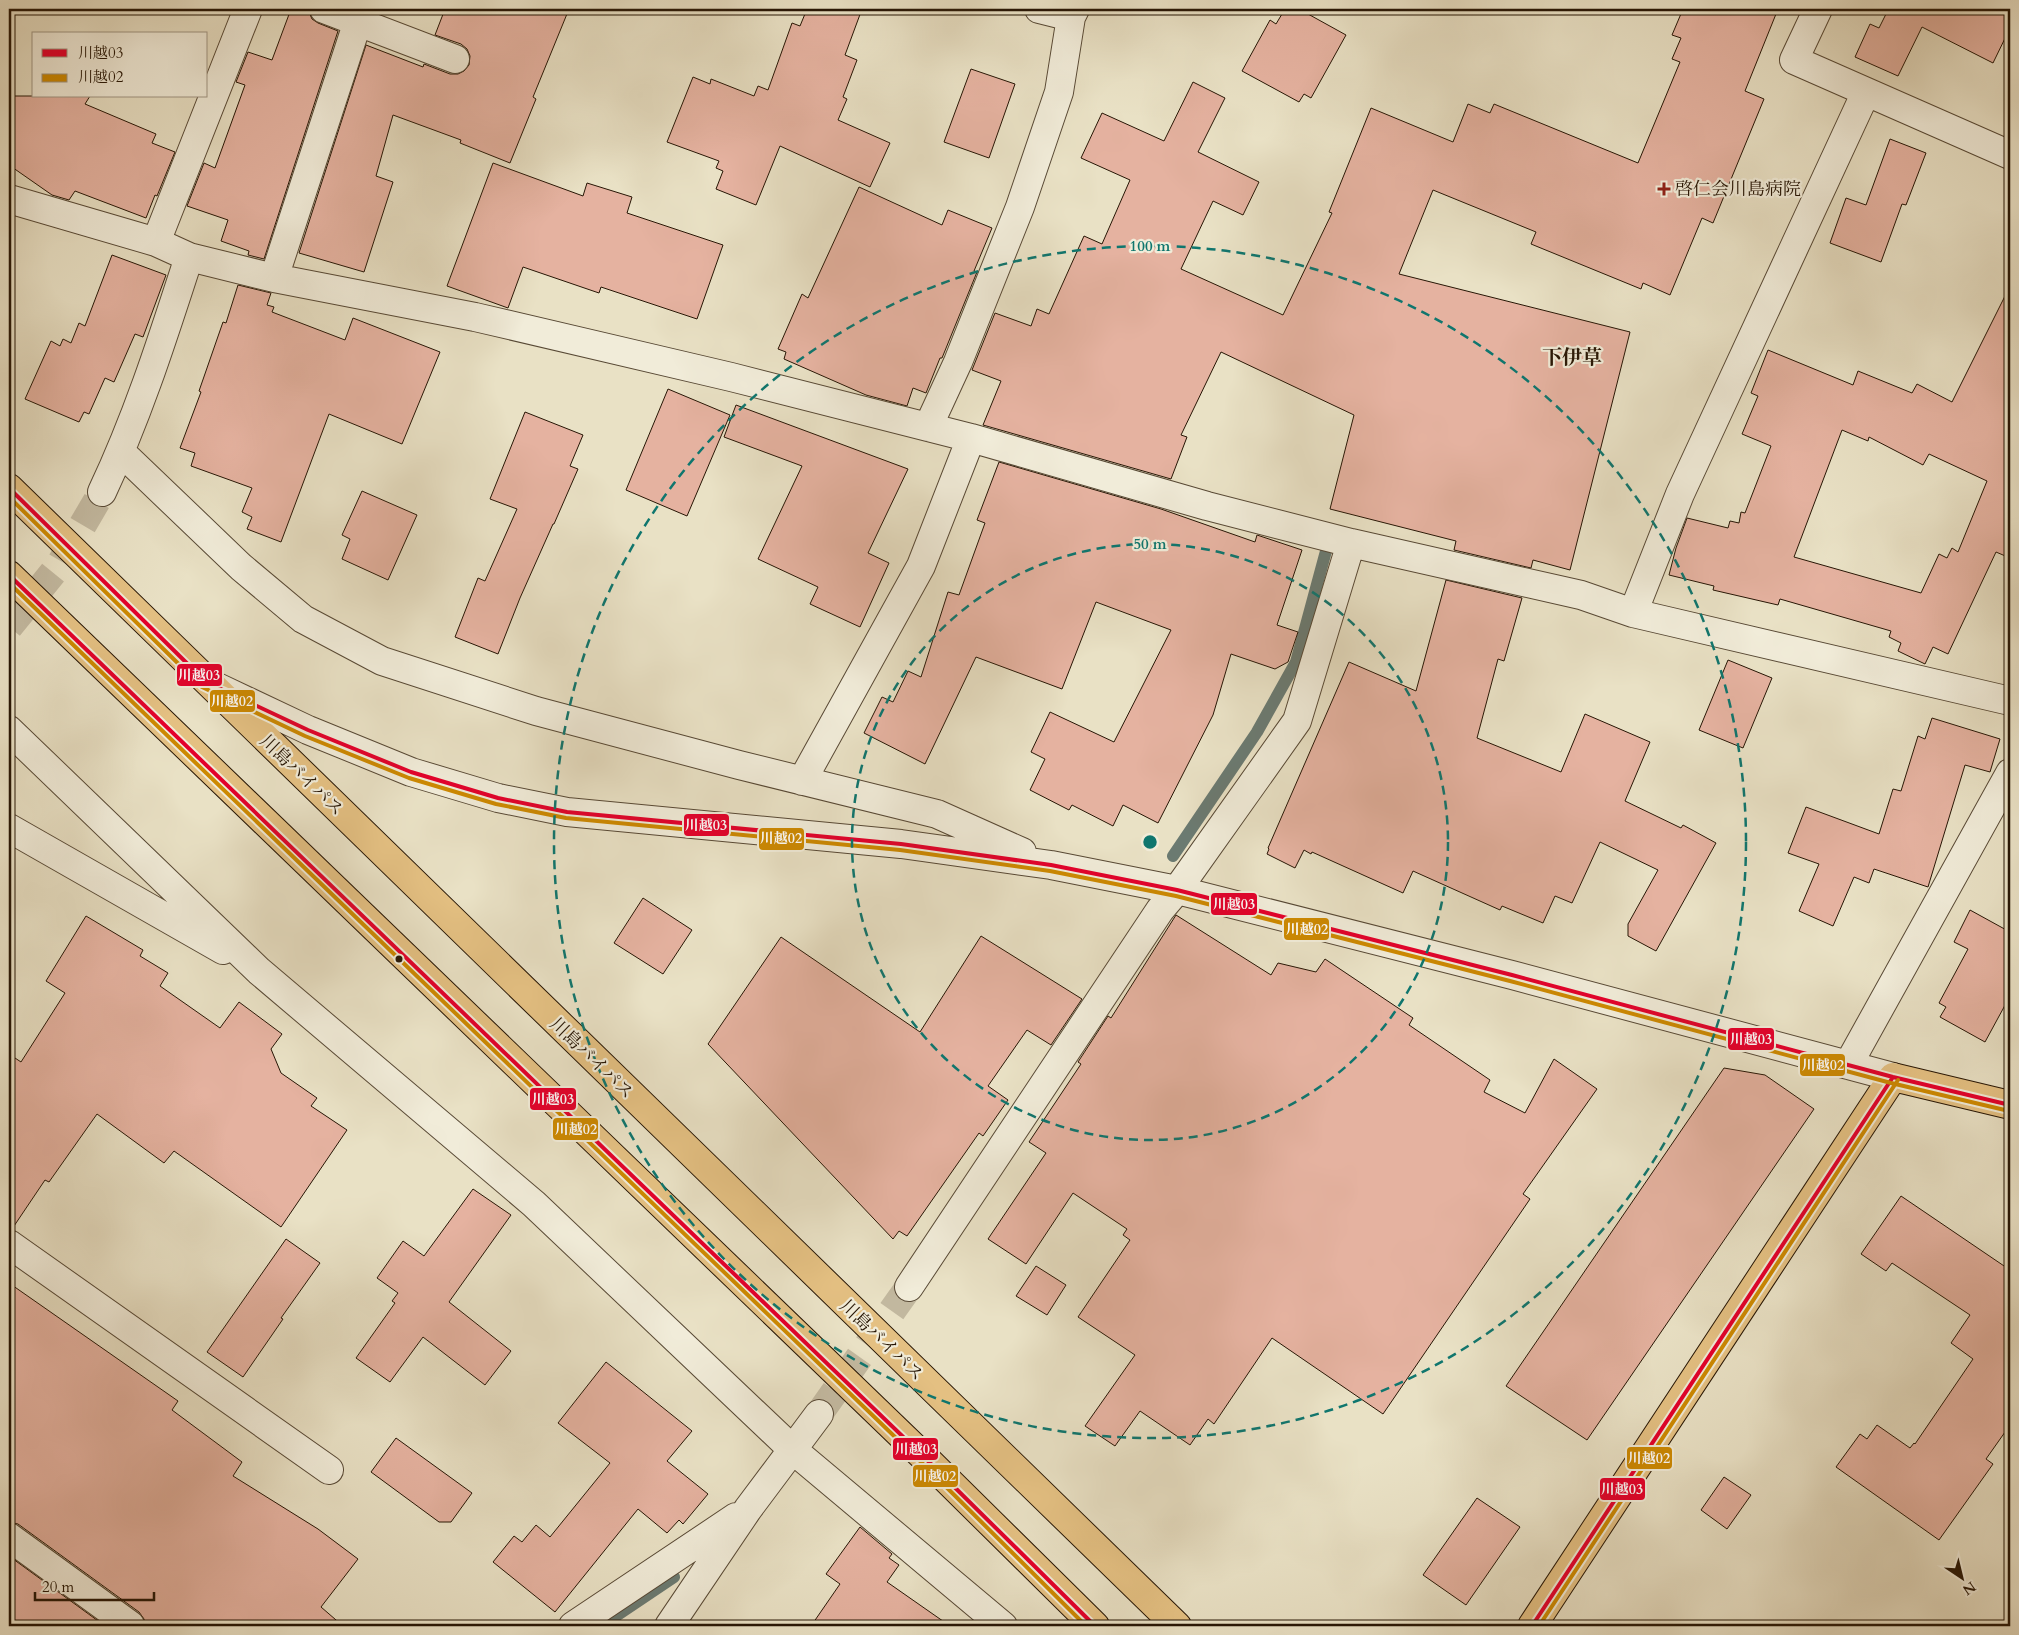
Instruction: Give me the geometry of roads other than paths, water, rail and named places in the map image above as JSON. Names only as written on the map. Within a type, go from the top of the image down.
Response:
[{"type":"main road","name":"川島バイパス","points":[[9,488],[1177,1626]]},
{"type":"main road","points":[[9,574],[924,1457],[1095,1626]]},
{"type":"main road","points":[[1532,1626],[1893,1077],[2010,1105]]},
{"type":"street","points":[[156,242],[248,9]]},
{"type":"street","points":[[324,9],[455,59]]},
{"type":"street","points":[[928,427],[958,362],[1020,207],[1059,92],[1073,13],[1040,9]]},
{"type":"street","points":[[1818,9],[1794,60],[2010,155]]},
{"type":"street","points":[[274,278],[358,21]]},
{"type":"street","points":[[1633,613],[1680,494],[1866,92]]},
{"type":"street","points":[[9,199],[156,242],[188,257],[274,278],[475,317],[731,378],[971,438],[1207,506],[1351,543],[1581,595],[1633,613],[2010,701]]},
{"type":"street","points":[[102,492],[121,452],[156,361],[188,257]]},
{"type":"street","points":[[802,780],[921,566],[971,438]]},
{"type":"street","points":[[121,452],[241,567],[303,619],[382,661],[536,711],[937,814],[1051,865]]},
{"type":"street","points":[[909,1287],[1160,910],[1178,890],[1297,722],[1351,543]]},
{"type":"street","points":[[206,682],[308,730],[411,772],[498,798],[567,812],[901,844],[1051,865],[1178,890],[1512,975],[1893,1077]]},
{"type":"street","points":[[9,730],[259,971],[534,1204],[793,1450],[1003,1626]]},
{"type":"street","points":[[1848,1066],[2010,773]]},
{"type":"street","points":[[9,828],[259,971]]},
{"type":"street","points":[[9,1244],[329,1470]]},
{"type":"street","points":[[669,1626],[748,1509],[819,1414]]},
{"type":"street","points":[[573,1626],[748,1509]]},
{"type":"street","points":[[9,1537],[129,1626]]},
{"type":"waterway","points":[[1173,856],[1257,732],[1296,662],[1326,551]]},
{"type":"waterway","points":[[601,1626],[674,1577]]},
{"type":"tunnel","points":[[9,627],[60,564],[102,492]]},
{"type":"tunnel","points":[[819,1414],[909,1287]]},
{"type":"place","name":"啓仁会川島病院","points":[[1664,189]]},
{"type":"district","name":"下伊草","points":[[1572,357]]}]
